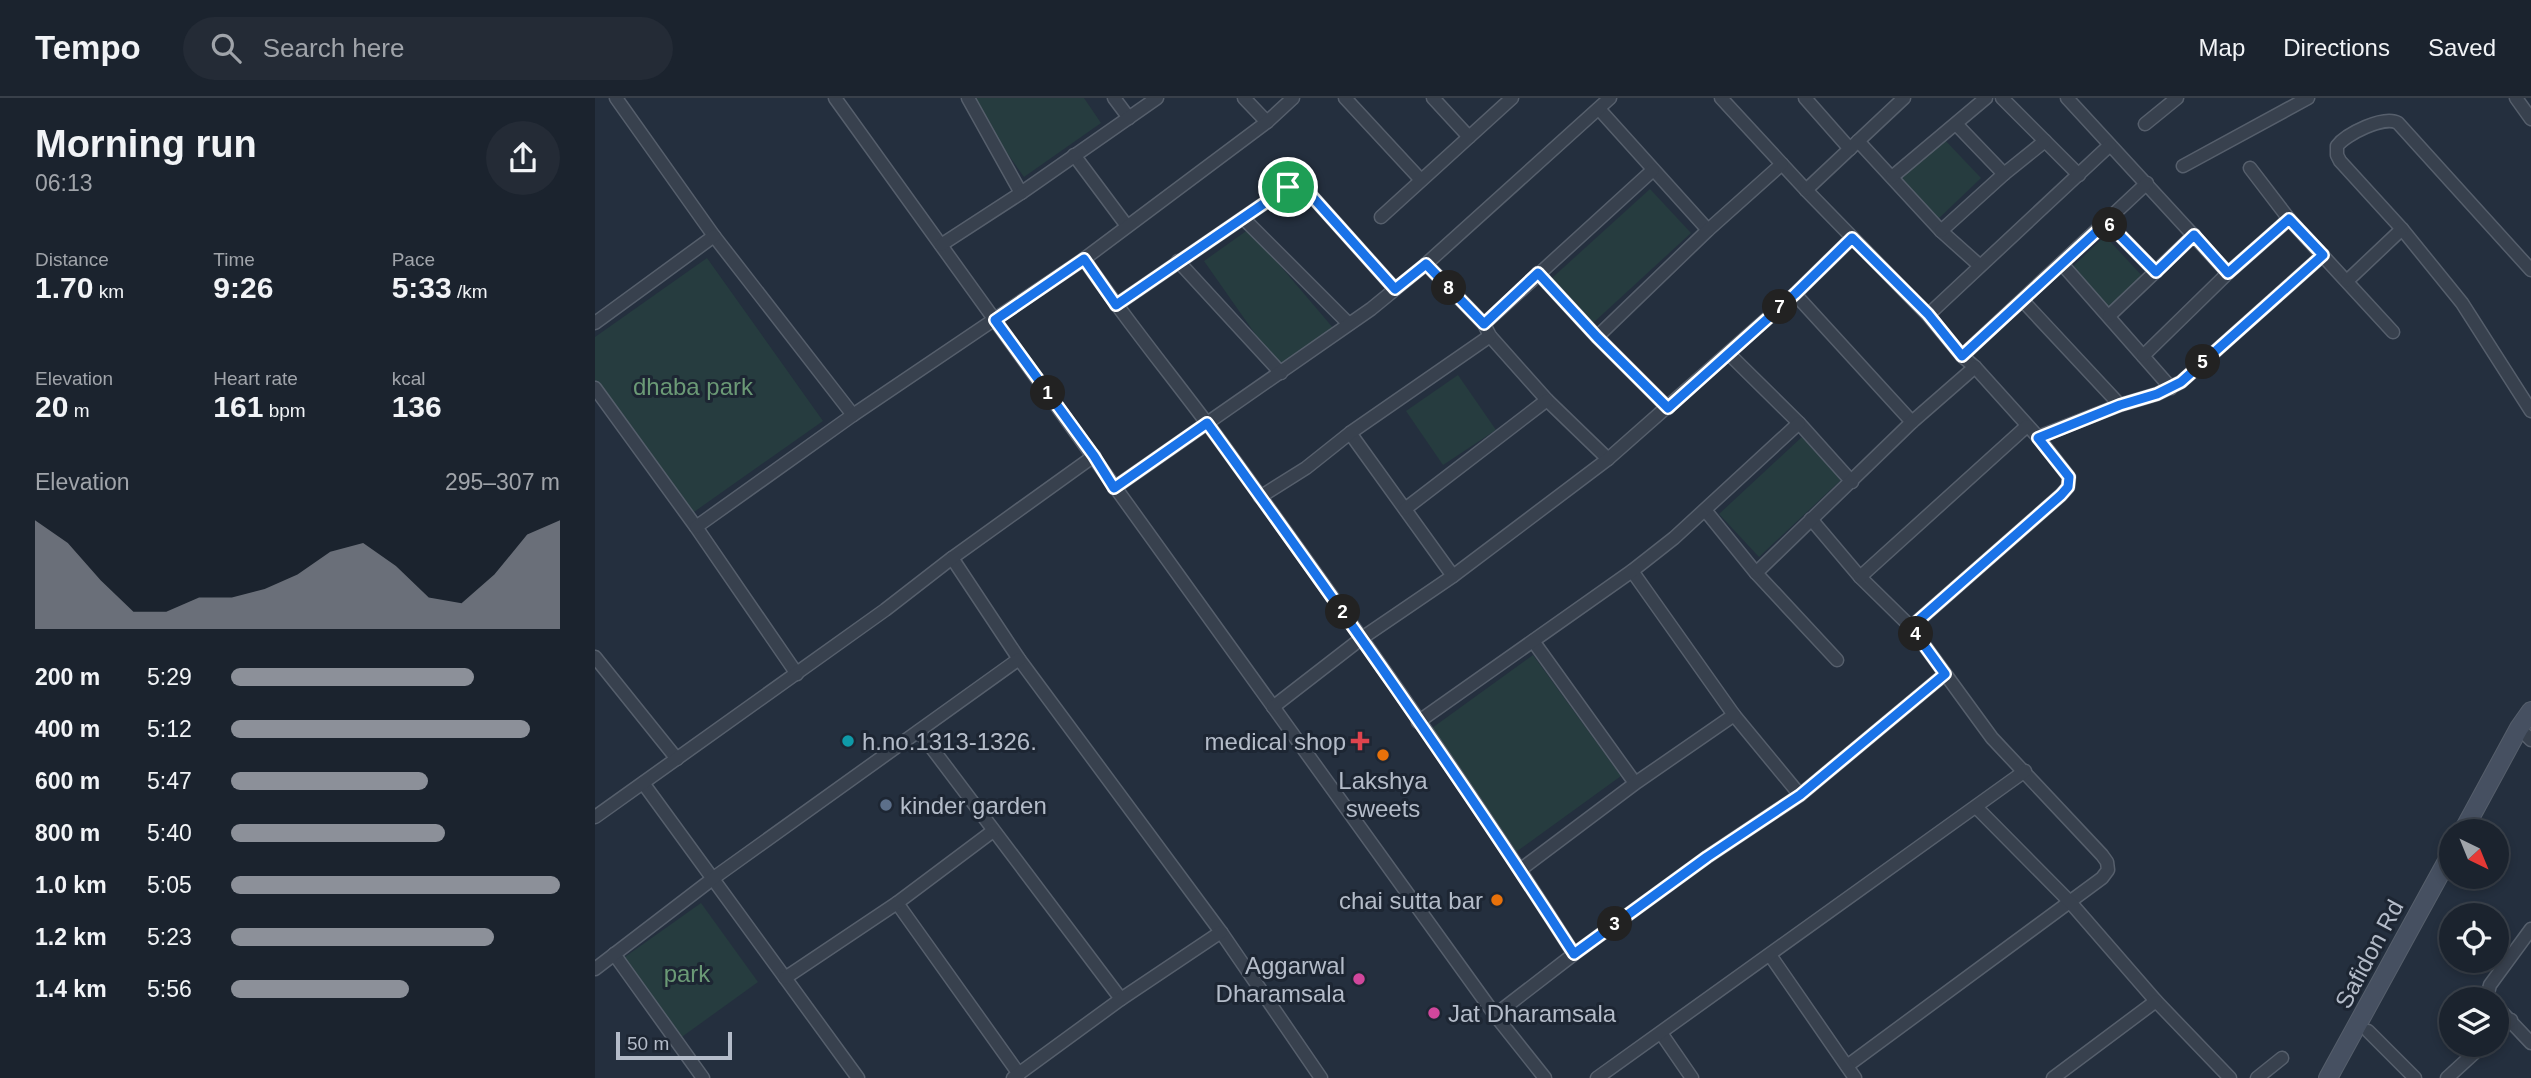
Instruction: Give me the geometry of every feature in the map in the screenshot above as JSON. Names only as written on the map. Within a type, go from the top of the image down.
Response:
[{"type":"main road","points":[[2483,819],[2527,734],[2531,711]]},
{"type":"main road","points":[[2471,819],[2527,734]]},
{"type":"main road","name":"Safidon Rd","points":[[2328,1078],[2439,876]]},
{"type":"main road","name":"Safidon Rd","points":[[2341,1078],[2445,889]]},
{"type":"street","points":[[616,98],[715,236],[853,415]]},
{"type":"street","points":[[835,98],[1495,1015],[1545,1078]]},
{"type":"street","points":[[968,98],[1021,193]]},
{"type":"street","points":[[1114,98],[1129,118]]},
{"type":"street","points":[[941,245],[1157,98]]},
{"type":"street","points":[[1244,98],[1267,122]]},
{"type":"street","points":[[696,527],[853,415],[1084,259],[1267,122],[1293,98]]},
{"type":"street","points":[[1345,98],[1421,180]]},
{"type":"street","points":[[1433,98],[1469,136]]},
{"type":"street","points":[[1381,217],[1512,98]]},
{"type":"street","points":[[1114,488],[1281,373],[1395,289],[1610,98]]},
{"type":"street","points":[[1721,98],[1806,190],[1928,314],[2069,477],[2068,487],[2052,504],[1911,627]]},
{"type":"street","points":[[1806,190],[1904,98]]},
{"type":"street","points":[[1892,177],[1986,98]]},
{"type":"street","points":[[2003,98],[2079,175]]},
{"type":"street","points":[[2067,98],[2228,273]]},
{"type":"street","points":[[2145,124],[2177,98]]},
{"type":"street","points":[[2183,166],[2308,98]]},
{"type":"street","points":[[2516,98],[2531,119]]},
{"type":"street","points":[[1813,101],[1854,145],[1892,177],[1941,231],[1979,265]]},
{"type":"street","points":[[1599,109],[1708,230]]},
{"type":"street","points":[[2531,270],[2402,127],[2392,120],[2349,134],[2337,146],[2337,155],[2462,303],[2531,411]]},
{"type":"street","points":[[1956,124],[2004,174]]},
{"type":"street","points":[[1941,231],[2045,141]]},
{"type":"street","points":[[1928,314],[2110,145]]},
{"type":"street","points":[[1074,155],[1127,226]]},
{"type":"street","points":[[1597,337],[1708,230],[1782,164]]},
{"type":"street","points":[[2250,168],[2289,219],[2393,331]]},
{"type":"street","points":[[1260,497],[1306,468],[1487,330],[1538,273],[1653,170]]},
{"type":"street","points":[[1962,356],[2147,183]]},
{"type":"street","points":[[1116,305],[1296,184],[1309,193],[1395,289]]},
{"type":"street","points":[[1243,218],[1349,324]]},
{"type":"street","points":[[2143,356],[2228,273],[2289,219]]},
{"type":"street","points":[[2107,222],[2156,272]]},
{"type":"street","points":[[2347,281],[2402,229]]},
{"type":"street","points":[[2109,316],[2194,235]]},
{"type":"street","points":[[595,323],[715,236]]},
{"type":"street","points":[[1273,707],[1362,638],[1453,576],[1608,459],[1729,354],[1852,238]]},
{"type":"street","points":[[2038,438],[2181,382],[2323,255]]},
{"type":"street","points":[[1084,259],[1207,423],[1362,638],[1574,954]]},
{"type":"street","points":[[1178,261],[1281,373]]},
{"type":"street","points":[[1426,264],[1546,400],[1608,459]]},
{"type":"street","points":[[2062,264],[2171,388]]},
{"type":"street","points":[[1538,273],[1668,408]]},
{"type":"street","points":[[1795,294],[1912,422]]},
{"type":"street","points":[[2023,301],[2120,405]]},
{"type":"street","points":[[1729,354],[1799,423],[1851,482]]},
{"type":"street","points":[[1756,573],[1912,422],[1975,367]]},
{"type":"street","points":[[595,388],[696,527],[797,674]]},
{"type":"street","points":[[1405,509],[1546,400]]},
{"type":"street","points":[[1418,722],[1632,571],[1705,510],[1799,423]]},
{"type":"street","points":[[1860,577],[2027,426]]},
{"type":"street","points":[[1350,433],[1453,576]]},
{"type":"street","points":[[595,817],[797,674],[1094,456]]},
{"type":"street","points":[[1705,510],[1756,573],[1837,660]]},
{"type":"street","points":[[1811,519],[1860,577],[1911,627],[1992,738],[2107,862],[2108,870],[2102,878],[1847,1066]]},
{"type":"street","points":[[952,558],[1019,659],[1221,932],[1321,1078]]},
{"type":"street","points":[[1632,571],[1734,715],[1800,795]]},
{"type":"street","points":[[1533,640],[1635,783]]},
{"type":"street","points":[[595,657],[677,759]]},
{"type":"street","points":[[595,969],[712,879],[1019,659]]},
{"type":"street","points":[[1495,1015],[1707,857],[1800,795],[1945,674]]},
{"type":"street","points":[[1520,870],[1635,783],[1734,715]]},
{"type":"street","points":[[919,731],[1121,999]]},
{"type":"street","points":[[1597,1078],[2025,771]]},
{"type":"street","points":[[643,783],[858,1078]]},
{"type":"street","points":[[1977,808],[2070,902],[2156,1001],[2230,1078]]},
{"type":"street","points":[[785,978],[897,903],[993,831]]},
{"type":"street","points":[[897,903],[1016,1076],[1121,999],[1221,932]]},
{"type":"street","points":[[2490,987],[2531,929]]},
{"type":"street","points":[[614,954],[703,1078]]},
{"type":"street","points":[[1770,956],[1855,1078]]},
{"type":"street","points":[[2053,1078],[2156,1001]]},
{"type":"street","points":[[2511,1020],[2531,1042]]},
{"type":"street","points":[[2368,1031],[2415,1078]]},
{"type":"street","points":[[1661,1033],[1692,1078]]},
{"type":"street","points":[[2447,1078],[2470,1057]]},
{"type":"street","points":[[2257,1078],[2282,1058]]},
{"type":"green space","points":[[968,98],[1084,98],[1101,123],[1024,177]]},
{"type":"green space","points":[[1943,138],[1981,178],[1935,222],[1897,181]]},
{"type":"green space","points":[[1650,189],[1691,233],[1593,323],[1552,278]]},
{"type":"green space","points":[[1249,229],[1334,329],[1279,368],[1204,261]]},
{"type":"green space","points":[[2105,236],[2144,278],[2104,314],[2066,273]]},
{"type":"green space","name":"dhaba park","points":[[707,258],[823,421],[684,519],[595,394],[595,337]]},
{"type":"green space","points":[[1458,375],[1496,430],[1443,465],[1406,411]]},
{"type":"green space","points":[[1804,435],[1843,478],[1759,557],[1719,514]]},
{"type":"green space","points":[[1533,655],[1621,776],[1509,857],[1421,736]]},
{"type":"green space","name":"park","points":[[701,903],[758,982],[672,1044],[615,964]]},
{"type":"place","name":"h.no.1313-1326.","points":[[848,741]]},
{"type":"place","name":"medical shop","points":[[1360,741]]},
{"type":"place","name":"Lakshya sweets","points":[[1383,755]]},
{"type":"place","name":"kinder garden","points":[[886,805]]},
{"type":"place","name":"chai sutta bar","points":[[1497,900]]},
{"type":"place","name":"Aggarwal Dharamsala","points":[[1359,979]]},
{"type":"place","name":"Jat Dharamsala","points":[[1434,1013]]},
{"type":"route","points":[[1296,184],[1303,187],[1395,289],[1426,264],[1484,324],[1538,273],[1668,408],[1795,294],[1852,238],[1928,314],[1962,356],[2107,222],[2156,272],[2194,235],[2228,273],[2289,219],[2323,255],[2181,382],[2157,394],[2120,405],[2038,438],[2069,477],[2068,487],[1911,627],[1945,674],[1800,795],[1707,857],[1574,954],[1362,638],[1207,423],[1114,488],[1094,456],[995,320],[1084,259],[1116,305],[1288,187],[1296,184]]}]
